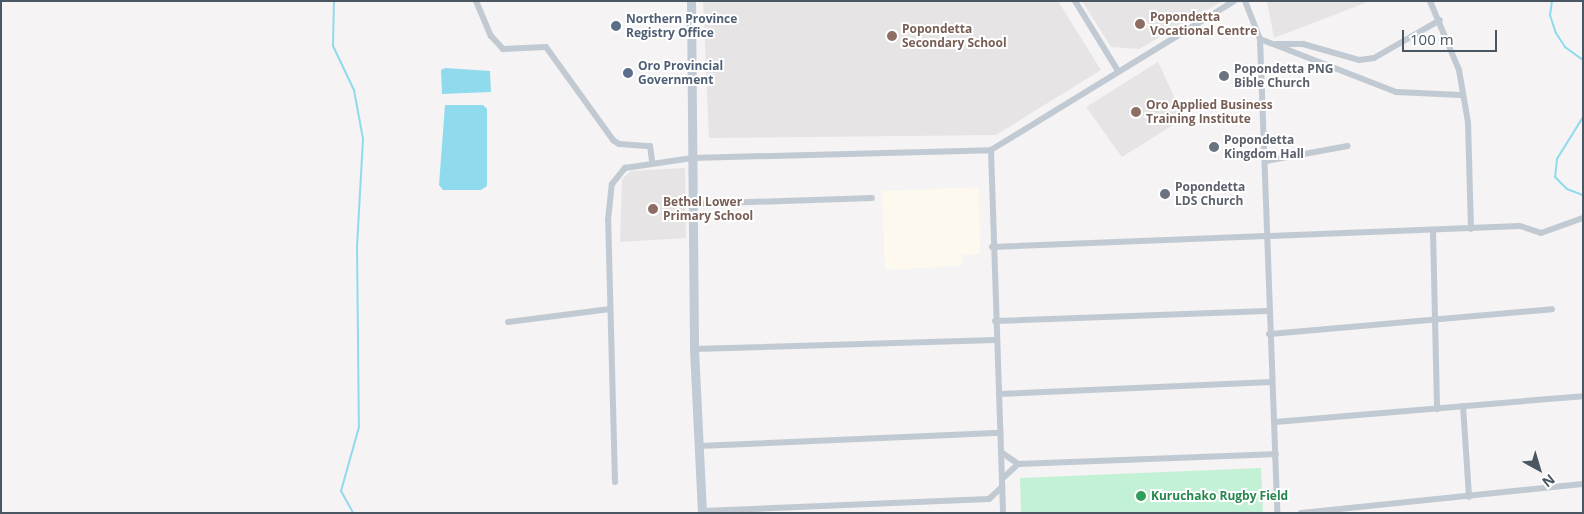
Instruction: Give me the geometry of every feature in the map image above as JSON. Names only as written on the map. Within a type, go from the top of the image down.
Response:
[{"type":"main road","points":[[691,1],[694,349],[702,512]]},
{"type":"street","points":[[476,1],[491,36],[503,50],[546,47],[613,140],[619,144],[650,146],[652,160]]},
{"type":"street","points":[[1075,1],[1118,71]]},
{"type":"street","points":[[615,482],[608,220],[612,184],[625,168],[652,160],[692,158],[991,150],[1234,1]]},
{"type":"street","points":[[1245,1],[1260,39],[1266,161],[1265,238],[1267,311],[1275,422],[1277,513]]},
{"type":"street","points":[[1430,1],[1440,20],[1459,70],[1461,95],[1468,122],[1471,229]]},
{"type":"street","points":[[1273,44],[1303,44],[1359,60],[1374,58],[1440,20]]},
{"type":"street","points":[[1260,39],[1396,92],[1461,95]]},
{"type":"street","points":[[1266,161],[1348,146]]},
{"type":"street","points":[[991,150],[992,246],[1003,511]]},
{"type":"street","points":[[692,204],[872,198]]},
{"type":"street","points":[[992,246],[1265,238],[1520,226],[1540,233],[1583,218]]},
{"type":"street","points":[[1433,230],[1438,409]]},
{"type":"street","points":[[508,322],[610,309]]},
{"type":"street","points":[[1269,334],[1552,309]]},
{"type":"street","points":[[995,321],[1267,311]]},
{"type":"street","points":[[694,349],[996,340]]},
{"type":"street","points":[[999,394],[1272,382]]},
{"type":"street","points":[[1275,422],[1583,396]]},
{"type":"street","points":[[1463,406],[1469,497]]},
{"type":"street","points":[[699,446],[1001,433]]},
{"type":"street","points":[[1001,451],[1018,464],[1276,454]]},
{"type":"street","points":[[1002,479],[1018,464]]},
{"type":"street","points":[[1301,513],[1583,484]]},
{"type":"street","points":[[702,512],[989,499],[1002,487]]},
{"type":"street","points":[[989,499],[1003,511]]},
{"type":"shaded area","name":"Popondetta Secondary School","points":[[703,1],[1058,1],[1101,70],[996,135],[709,138]]},
{"type":"shaded area","name":"Popondetta Vocational Centre","points":[[1082,1],[1223,1],[1139,49],[1111,47]]},
{"type":"shaded area","points":[[1267,1],[1370,1],[1274,38]]},
{"type":"shaded area","name":"Oro Applied Business Training Institute","points":[[1158,62],[1184,118],[1122,157],[1086,107]]},
{"type":"shaded area","name":"Bethel Lower Primary School","points":[[685,168],[686,238],[620,242],[622,179],[631,171]]},
{"type":"shaded area","points":[[979,187],[980,254],[963,255],[961,266],[885,270],[882,191]]},
{"type":"green space","name":"Kuruchako Rugby Field","points":[[1261,468],[1263,513],[1021,513],[1020,478]]},
{"type":"water","points":[[445,68],[490,71],[491,92],[442,94],[441,70]]},
{"type":"water","points":[[445,105],[483,105],[487,109],[487,186],[481,190],[443,190],[439,185]]},
{"type":"waterway","points":[[334,1],[333,46],[354,90],[363,139],[357,245],[359,427],[341,491],[353,513]]},
{"type":"waterway","points":[[1552,1],[1550,15],[1556,33],[1565,47],[1583,60]]},
{"type":"waterway","points":[[1583,117],[1557,159],[1555,177],[1567,189],[1583,195]]},
{"type":"place","name":"Popondetta Vocational Centre","points":[[1140,24]]},
{"type":"place","name":"Northern Province Registry Office","points":[[616,26]]},
{"type":"place","name":"Popondetta Secondary School","points":[[892,36]]},
{"type":"place","name":"Oro Provincial Government","points":[[628,73]]},
{"type":"place","name":"Popondetta PNG Bible Church","points":[[1224,76]]},
{"type":"place","name":"Oro Applied Business Training Institute","points":[[1136,112]]},
{"type":"place","name":"Popondetta Kingdom Hall","points":[[1214,147]]},
{"type":"place","name":"Popondetta LDS Church","points":[[1165,194]]},
{"type":"place","name":"Bethel Lower Primary School","points":[[653,209]]},
{"type":"place","name":"Kuruchako Rugby Field","points":[[1141,496]]}]
